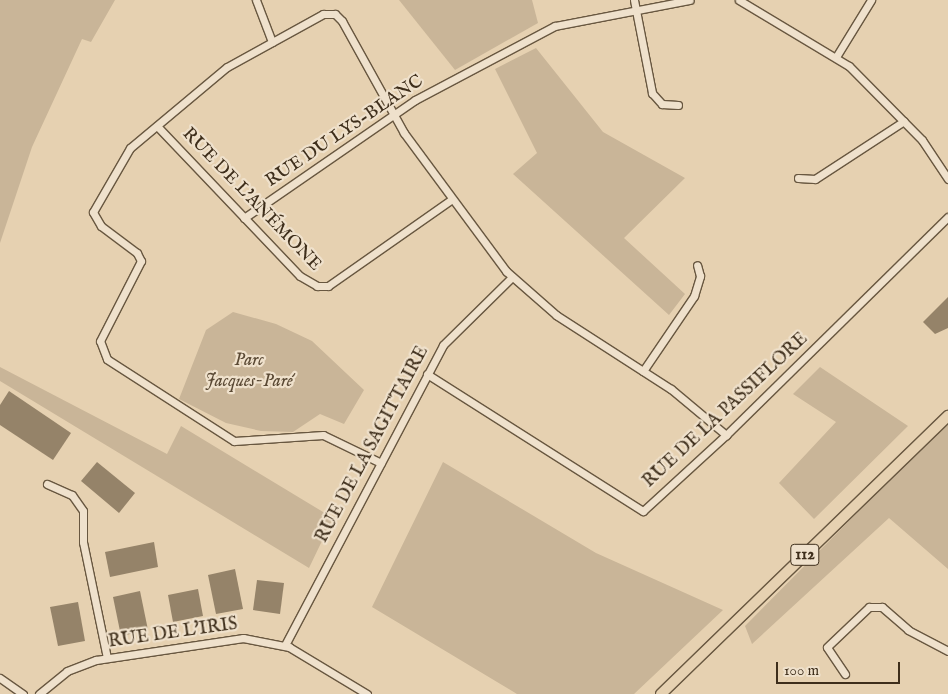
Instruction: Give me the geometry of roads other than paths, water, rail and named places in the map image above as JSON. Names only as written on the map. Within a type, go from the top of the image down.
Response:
[{"type":"main road","name":"112","points":[[661,694],[948,416]]},
{"type":"street","points":[[256,0],[272,42]]},
{"type":"street","points":[[634,0],[652,93],[662,104],[678,105]]},
{"type":"street","name":"RUE DU LYS-BLANC","points":[[244,218],[415,100],[555,26],[635,9],[690,0]]},
{"type":"street","points":[[738,0],[751,2],[836,57],[904,121],[948,179]]},
{"type":"street","points":[[836,57],[871,0]]},
{"type":"street","points":[[380,463],[323,435],[234,441],[107,359],[101,350],[103,332],[142,261],[138,252],[102,226],[93,212],[130,148],[227,67],[323,14],[335,14],[393,116],[451,200],[512,277],[556,315],[643,371],[726,435]]},
{"type":"street","points":[[798,178],[815,179],[904,121]]},
{"type":"street","name":"RUE DE L'ANÉMONE","points":[[157,126],[308,283],[328,286],[451,200]]},
{"type":"street","name":"RUE DE LA PASSIFLORE","points":[[427,374],[643,510],[726,435],[948,217]]},
{"type":"street","points":[[643,371],[694,296],[700,276],[696,265]]},
{"type":"street","name":"RUE DE LA SAGITTAIRE","points":[[285,645],[447,339],[512,277]]},
{"type":"street","points":[[47,484],[72,495],[83,511],[83,542],[107,658]]},
{"type":"street","points":[[845,674],[827,647],[869,607],[882,607],[908,630],[948,651]]},
{"type":"street","name":"RUE DE L'IRIS","points":[[39,694],[67,672],[107,658],[243,638],[285,645],[367,694]]},
{"type":"street","points":[[0,678],[23,694]]},
{"type":"park label","name":"Parc Jacques-Paré","points":[[249,372]]}]
